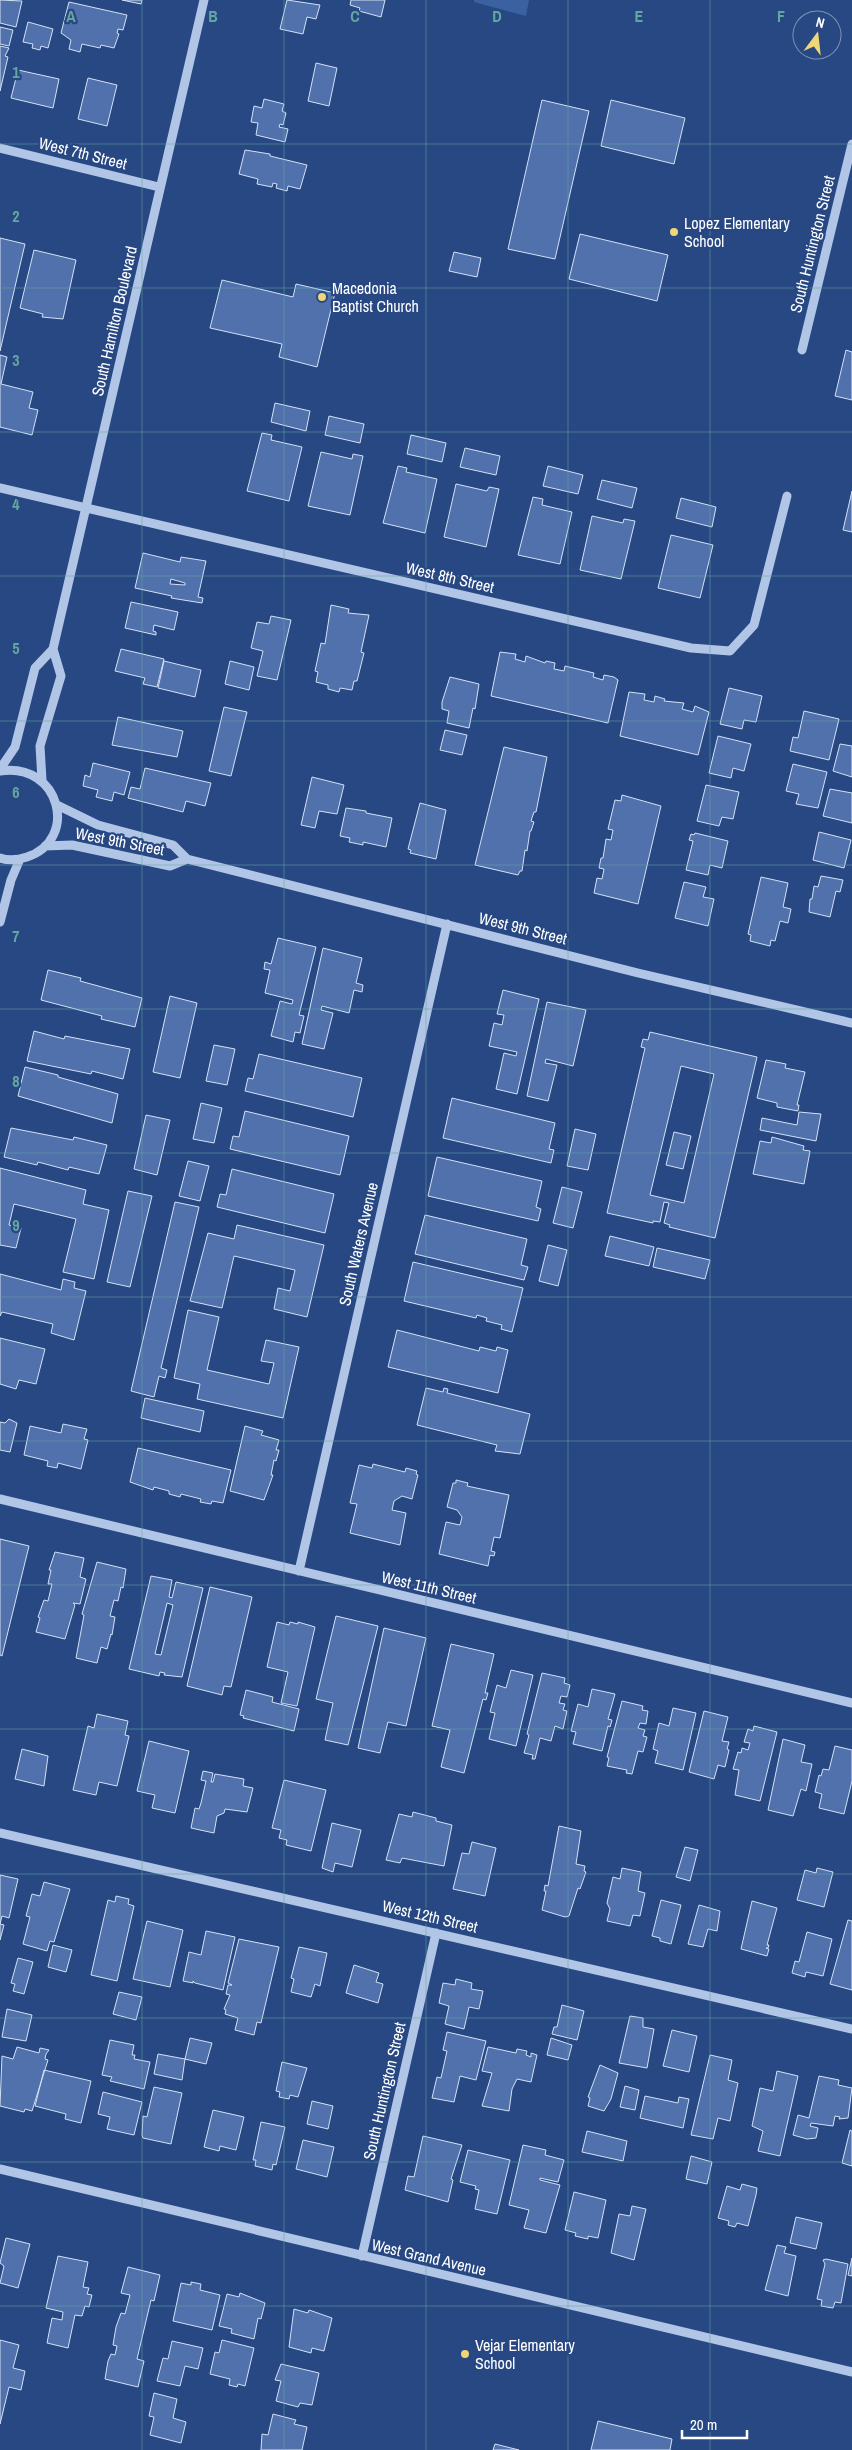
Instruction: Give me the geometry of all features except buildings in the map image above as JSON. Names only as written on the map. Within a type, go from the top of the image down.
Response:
[{"type":"street","name":"South Hamilton Boulevard","points":[[42,780],[40,746],[60,676],[53,649],[204,0]]},
{"type":"street","name":"South Huntington Street","points":[[802,350],[852,144]]},
{"type":"street","name":"West 7th Street","points":[[0,148],[159,187]]},
{"type":"street","name":"West 8th Street","points":[[0,488],[681,646],[730,651],[754,625],[787,496]]},
{"type":"street","name":"South Hamilton Boulevard","points":[[0,770],[15,747],[35,668],[53,649]]},
{"type":"street","points":[[0,770],[14,769],[29,772],[42,780],[52,791],[57,805],[58,820],[54,834],[45,846],[34,855],[20,859],[0,858]]},
{"type":"street","name":"West 9th Street","points":[[57,805],[98,825],[173,845],[187,859],[638,973],[852,1023]]},
{"type":"street","name":"West 9th Street","points":[[45,846],[72,845],[170,866],[187,859]]},
{"type":"street","points":[[0,922],[11,880],[20,859]]},
{"type":"street","name":"South Waters Avenue","points":[[299,1571],[447,924]]},
{"type":"street","name":"West 11th Street","points":[[0,1499],[852,1703]]},
{"type":"street","name":"West 12th Street","points":[[0,1833],[852,2030]]},
{"type":"street","name":"South Huntington Street","points":[[362,2256],[436,1933]]},
{"type":"street","name":"West Grand Avenue","points":[[0,2169],[852,2372]]},
{"type":"shaded area","points":[[474,0],[529,0],[526,16],[474,2]]},
{"type":"place","name":"Lopez Elementary School","points":[[674,232]]},
{"type":"place","name":"Macedonia Baptist Church","points":[[322,297]]},
{"type":"place","name":"Vejar Elementary School","points":[[465,2354]]}]
